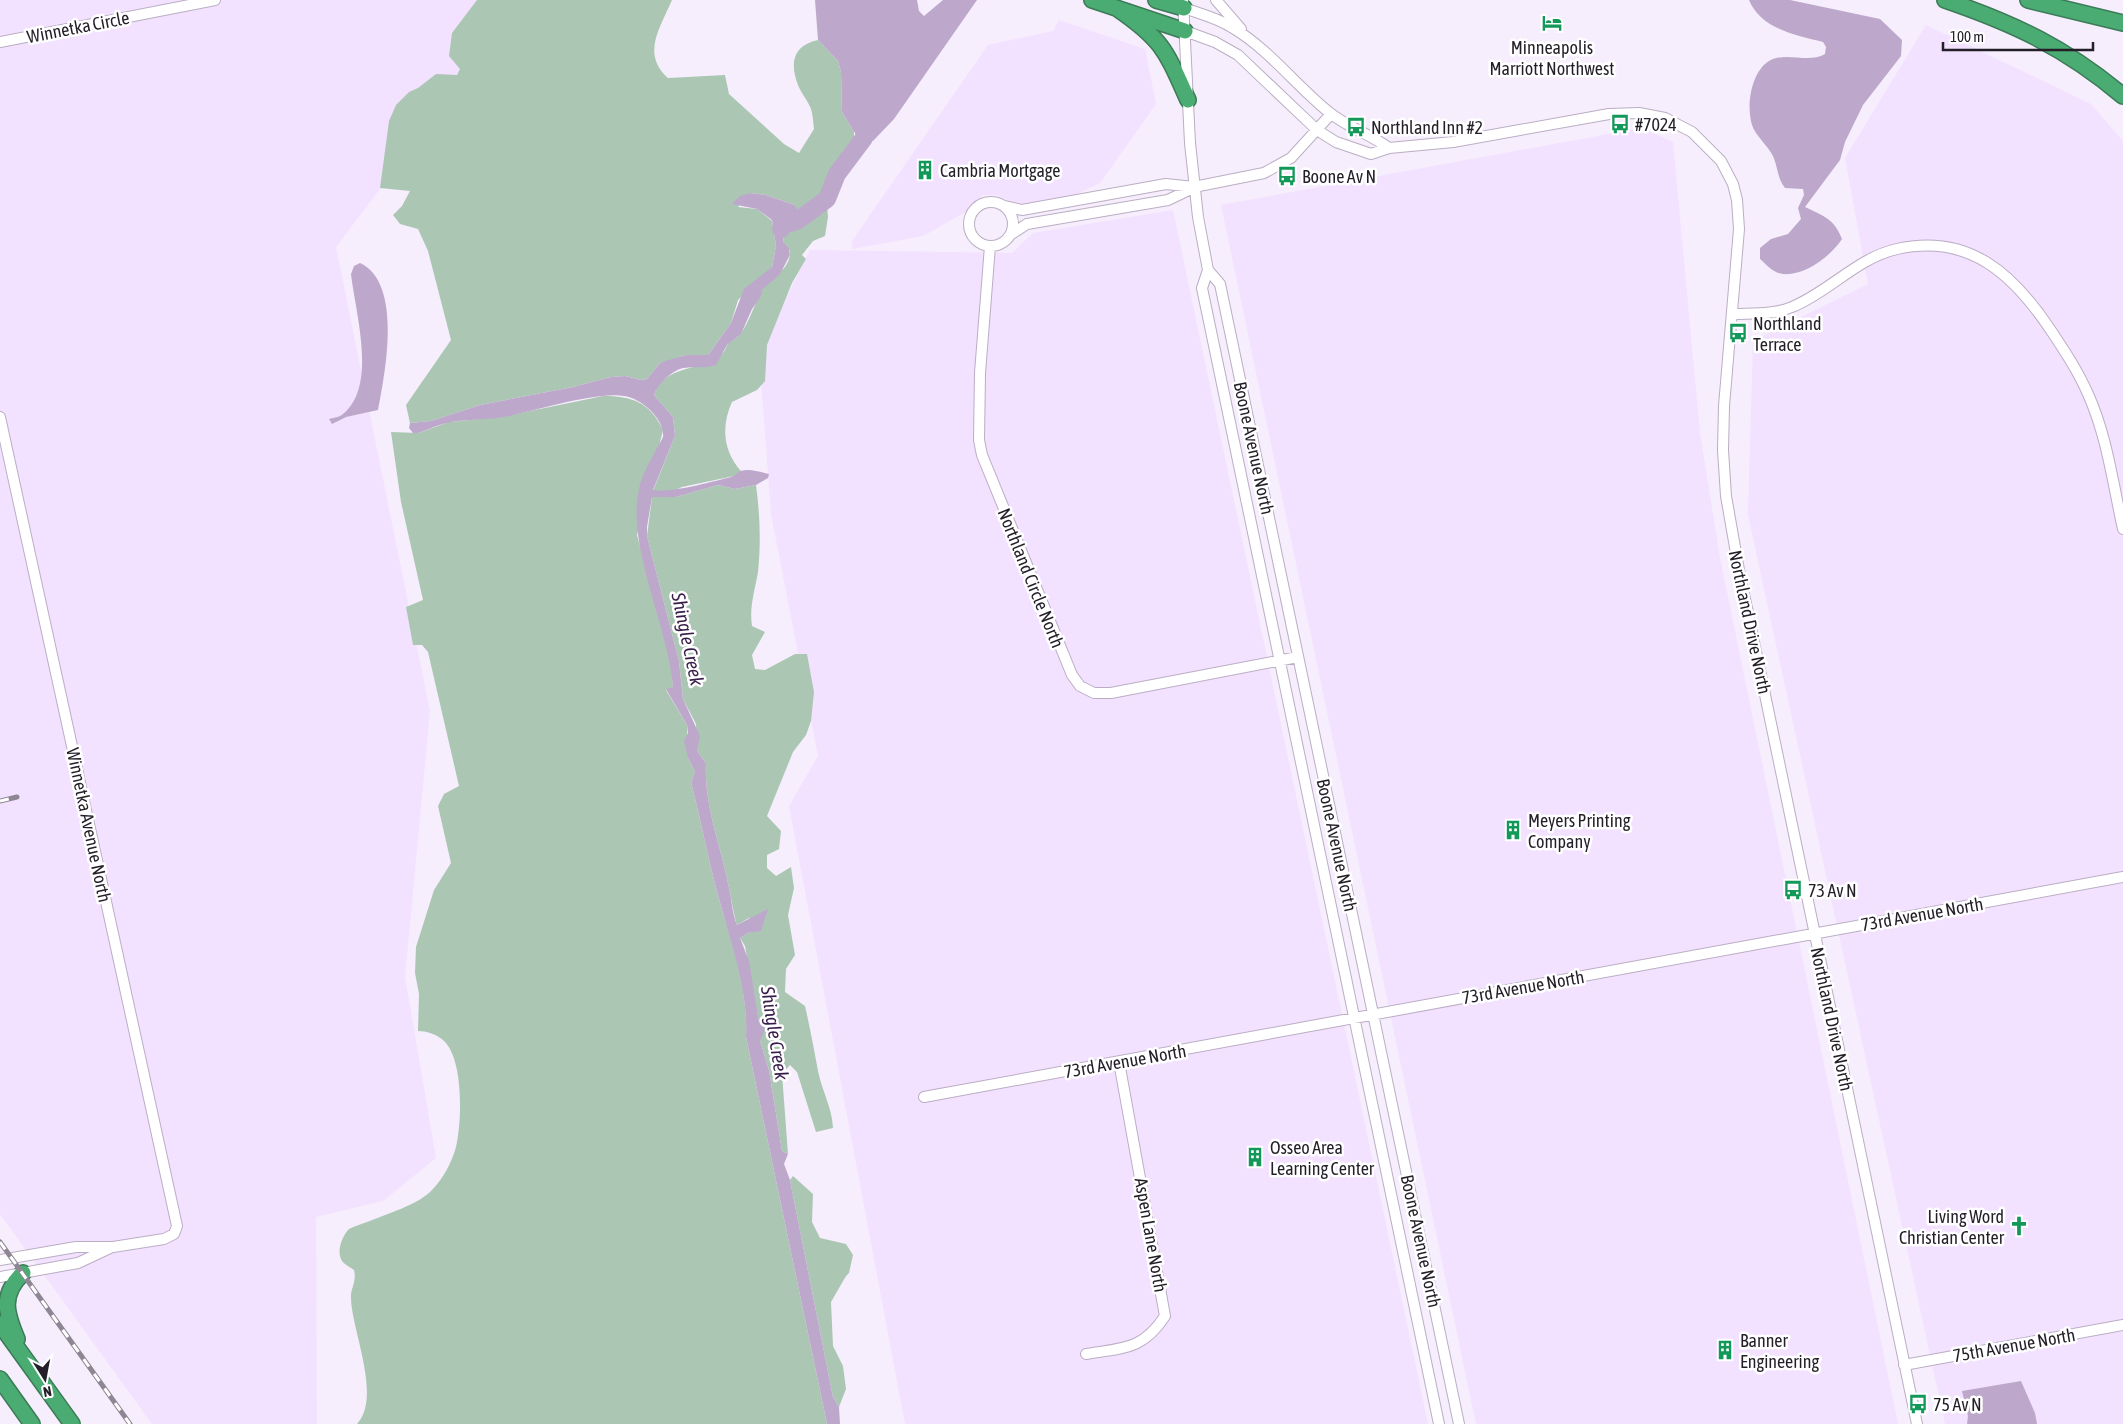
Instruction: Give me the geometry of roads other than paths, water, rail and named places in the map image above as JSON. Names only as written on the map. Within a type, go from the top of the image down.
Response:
[{"type":"highway","points":[[1092,0],[1185,30]]},
{"type":"highway","points":[[1156,0],[1184,4]]},
{"type":"highway","points":[[1945,0],[1988,14],[2040,38],[2082,63],[2123,96]]},
{"type":"highway","points":[[2028,0],[2123,23]]},
{"type":"highway","points":[[1118,9],[1160,42],[1188,100]]},
{"type":"highway","points":[[23,1274],[8,1290],[7,1307],[23,1355]]},
{"type":"highway","points":[[0,1324],[72,1424]]},
{"type":"highway","points":[[0,1379],[32,1424]]},
{"type":"street","name":"Winnetka Circle","points":[[0,42],[215,0]]},
{"type":"street","points":[[1216,0],[1248,38],[1310,97],[1346,126],[1375,138],[1389,148]]},
{"type":"street","name":"Boone Avenue North","points":[[1184,4],[1194,187],[1208,270],[1202,288],[1440,1424]]},
{"type":"street","points":[[1184,4],[1219,20],[1248,38]]},
{"type":"street","name":"Northland Drive North","points":[[1185,30],[1215,42],[1238,55],[1317,130],[1336,142],[1372,154],[1389,148],[1431,145],[1616,113],[1653,114],[1692,132],[1713,151],[1726,169],[1733,184],[1737,200],[1739,229],[1724,406],[1726,496],[1739,570],[1917,1424]]},
{"type":"street","points":[[1194,187],[1166,184],[1022,210],[997,202],[987,202],[979,205],[970,216],[969,226],[973,236],[990,246],[999,244],[1027,224],[1168,200],[1194,187],[1273,170],[1291,158],[1331,114]]},
{"type":"street","points":[[1005,206],[1013,222],[1010,235]]},
{"type":"street","name":"Northland Circle North","points":[[990,246],[980,373],[980,448],[986,470],[1072,675],[1080,686],[1094,693],[1112,693],[1298,657]]},
{"type":"street","points":[[1732,314],[1769,313],[1790,308],[1807,300],[1861,264],[1897,249],[1938,246],[1954,249],[1980,258],[2017,285],[2031,301],[2075,369],[2088,394],[2100,428],[2123,529]]},
{"type":"street","name":"Boone Avenue North","points":[[1208,270],[1220,284],[1459,1424]]},
{"type":"street","name":"Winnetka Avenue North","points":[[0,417],[177,1226],[174,1234],[164,1239],[113,1247]]},
{"type":"street","name":"73rd Avenue North","points":[[924,1097],[2123,877]]},
{"type":"street","name":"Aspen Lane North","points":[[1086,1354],[1138,1344],[1155,1332],[1165,1316],[1119,1062]]},
{"type":"street","points":[[0,1260],[76,1247],[113,1247]]},
{"type":"street","points":[[0,1277],[78,1263],[113,1247]]},
{"type":"street","name":"75th Avenue North","points":[[1904,1365],[2123,1325]]},
{"type":"waterway","name":"Shingle Creek","points":[[781,229],[782,225],[797,221],[827,199],[837,174],[864,138],[865,114]]},
{"type":"railway","points":[[0,801],[17,797]]},
{"type":"railway","points":[[0,1242],[130,1424]]},
{"type":"place","name":"Minneapolis Marriott Northwest","points":[[1552,23]]},
{"type":"place","name":"#7024","points":[[1620,124]]},
{"type":"place","name":"Northland Inn #2","points":[[1356,127]]},
{"type":"place","name":"Cambria Mortgage","points":[[925,170]]},
{"type":"place","name":"Boone Av N","points":[[1287,176]]},
{"type":"place","name":"Northland Terrace","points":[[1738,333]]},
{"type":"place","name":"Meyers Printing Company","points":[[1513,830]]},
{"type":"place","name":"73 Av N","points":[[1793,890]]},
{"type":"place","name":"Osseo Area Learning Center","points":[[1255,1157]]},
{"type":"place","name":"Living Word Christian Center","points":[[2019,1226]]},
{"type":"place","name":"Banner Engineering","points":[[1725,1350]]},
{"type":"place","name":"75 Av N","points":[[1918,1404]]}]
